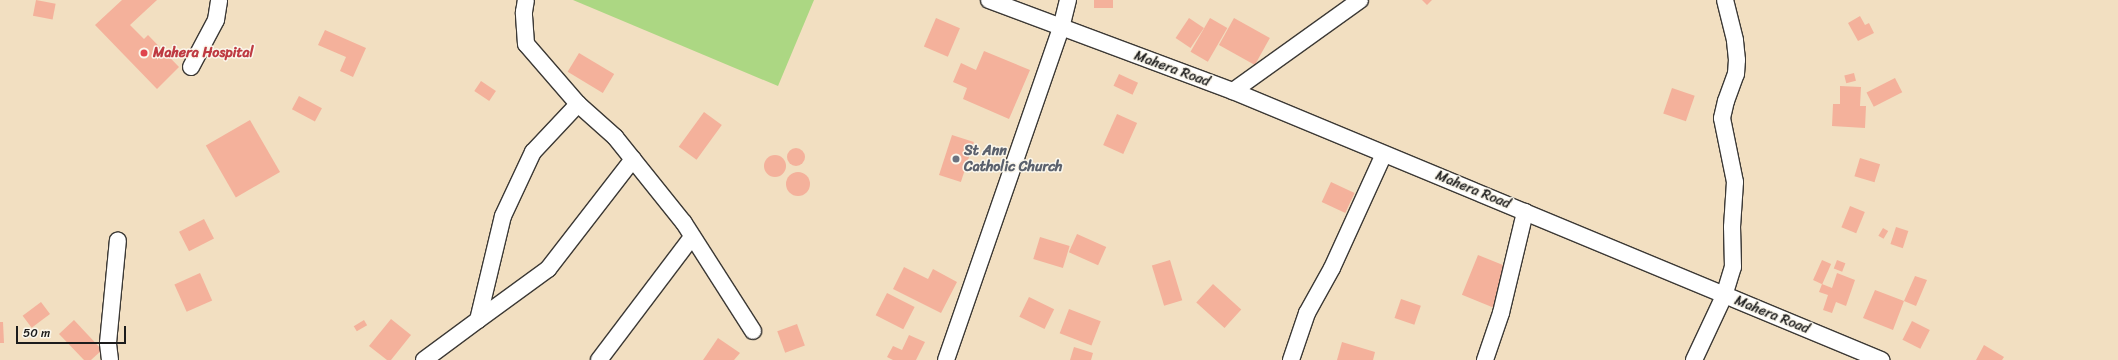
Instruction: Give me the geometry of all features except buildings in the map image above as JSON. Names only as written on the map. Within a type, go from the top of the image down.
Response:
[{"type":"street","points":[[191,67],[216,20],[219,0]]},
{"type":"street","points":[[526,0],[524,12],[526,44],[578,104],[615,138],[684,223],[753,331]]},
{"type":"street","name":"Mahera Road","points":[[989,0],[1233,91],[1881,360]]},
{"type":"street","points":[[946,360],[1062,28],[1068,0]]},
{"type":"street","points":[[1233,91],[1360,0]]},
{"type":"street","points":[[1694,360],[1724,296],[1733,267],[1732,227],[1735,182],[1722,118],[1726,101],[1736,74],[1737,60],[1735,40],[1725,0]]},
{"type":"street","points":[[478,320],[503,216],[533,152],[578,104]]},
{"type":"street","points":[[1290,360],[1307,313],[1332,268],[1384,154]]},
{"type":"street","points":[[424,360],[548,269],[633,159]]},
{"type":"street","points":[[1485,360],[1501,313],[1525,212]]},
{"type":"street","points":[[599,360],[692,237]]},
{"type":"street","points":[[110,360],[108,343],[118,240]]},
{"type":"green space","points":[[573,0],[814,0],[778,86]]},
{"type":"place","name":"Mahera Hospital","points":[[144,53]]},
{"type":"place","name":"St Ann Catholic Church","points":[[956,159]]}]
